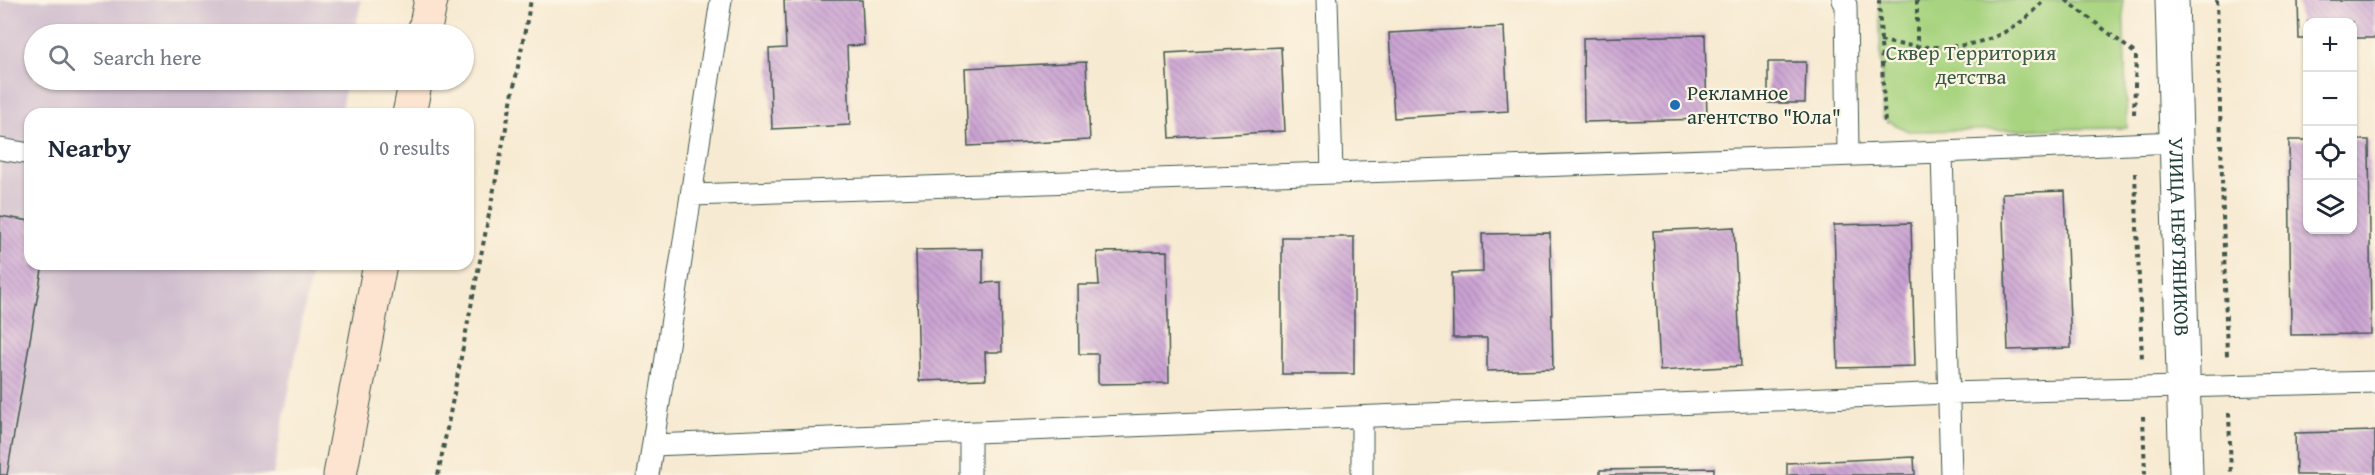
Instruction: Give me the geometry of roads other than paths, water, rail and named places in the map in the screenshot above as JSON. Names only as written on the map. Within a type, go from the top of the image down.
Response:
[{"type":"main road","points":[[426,24],[431,0]]},
{"type":"main road","points":[[410,108],[414,90]]},
{"type":"main road","points":[[340,475],[379,270]]},
{"type":"street","name":"УЛИЦА НЕФТЯНИКОВ","points":[[2172,0],[2186,475]]},
{"type":"lane","points":[[648,475],[693,195],[721,0]]},
{"type":"lane","points":[[1327,0],[1332,172]]},
{"type":"lane","points":[[1843,0],[1846,5],[1848,154]]},
{"type":"lane","points":[[693,195],[2176,142]]},
{"type":"lane","points":[[0,149],[24,153]]},
{"type":"lane","points":[[1942,152],[1951,475]]},
{"type":"lane","points":[[653,445],[1949,393],[2143,390],[2375,382]]},
{"type":"lane","points":[[1362,418],[1362,475]]},
{"type":"lane","points":[[969,475],[970,433]]},
{"type":"place","name":"Рекламное агентство \"Юла\"","points":[[1675,105]]},
{"type":"park label","name":"Сквер Территория детства","points":[[1971,65]]}]
